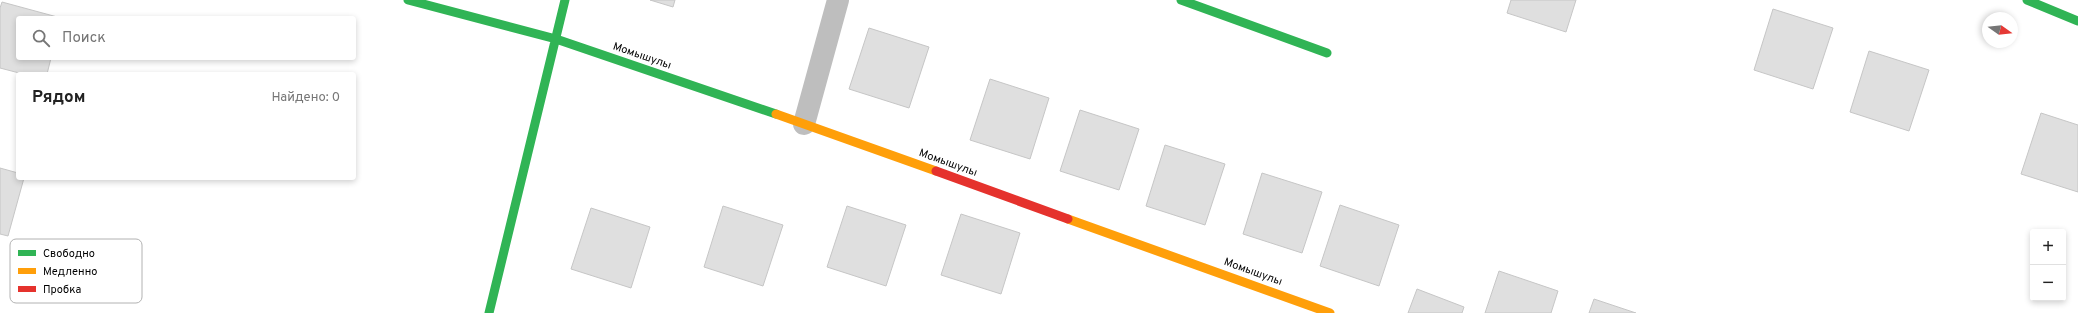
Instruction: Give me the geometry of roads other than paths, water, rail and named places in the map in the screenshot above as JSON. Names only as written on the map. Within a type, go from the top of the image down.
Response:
[{"type":"street","name":"Момышулы","points":[[408,0],[556,39],[804,124],[1330,313]]},
{"type":"street","points":[[489,313],[565,0]]},
{"type":"street","points":[[804,124],[838,0]]},
{"type":"street","points":[[1181,0],[1327,53]]},
{"type":"street","points":[[2027,0],[2078,21]]}]
